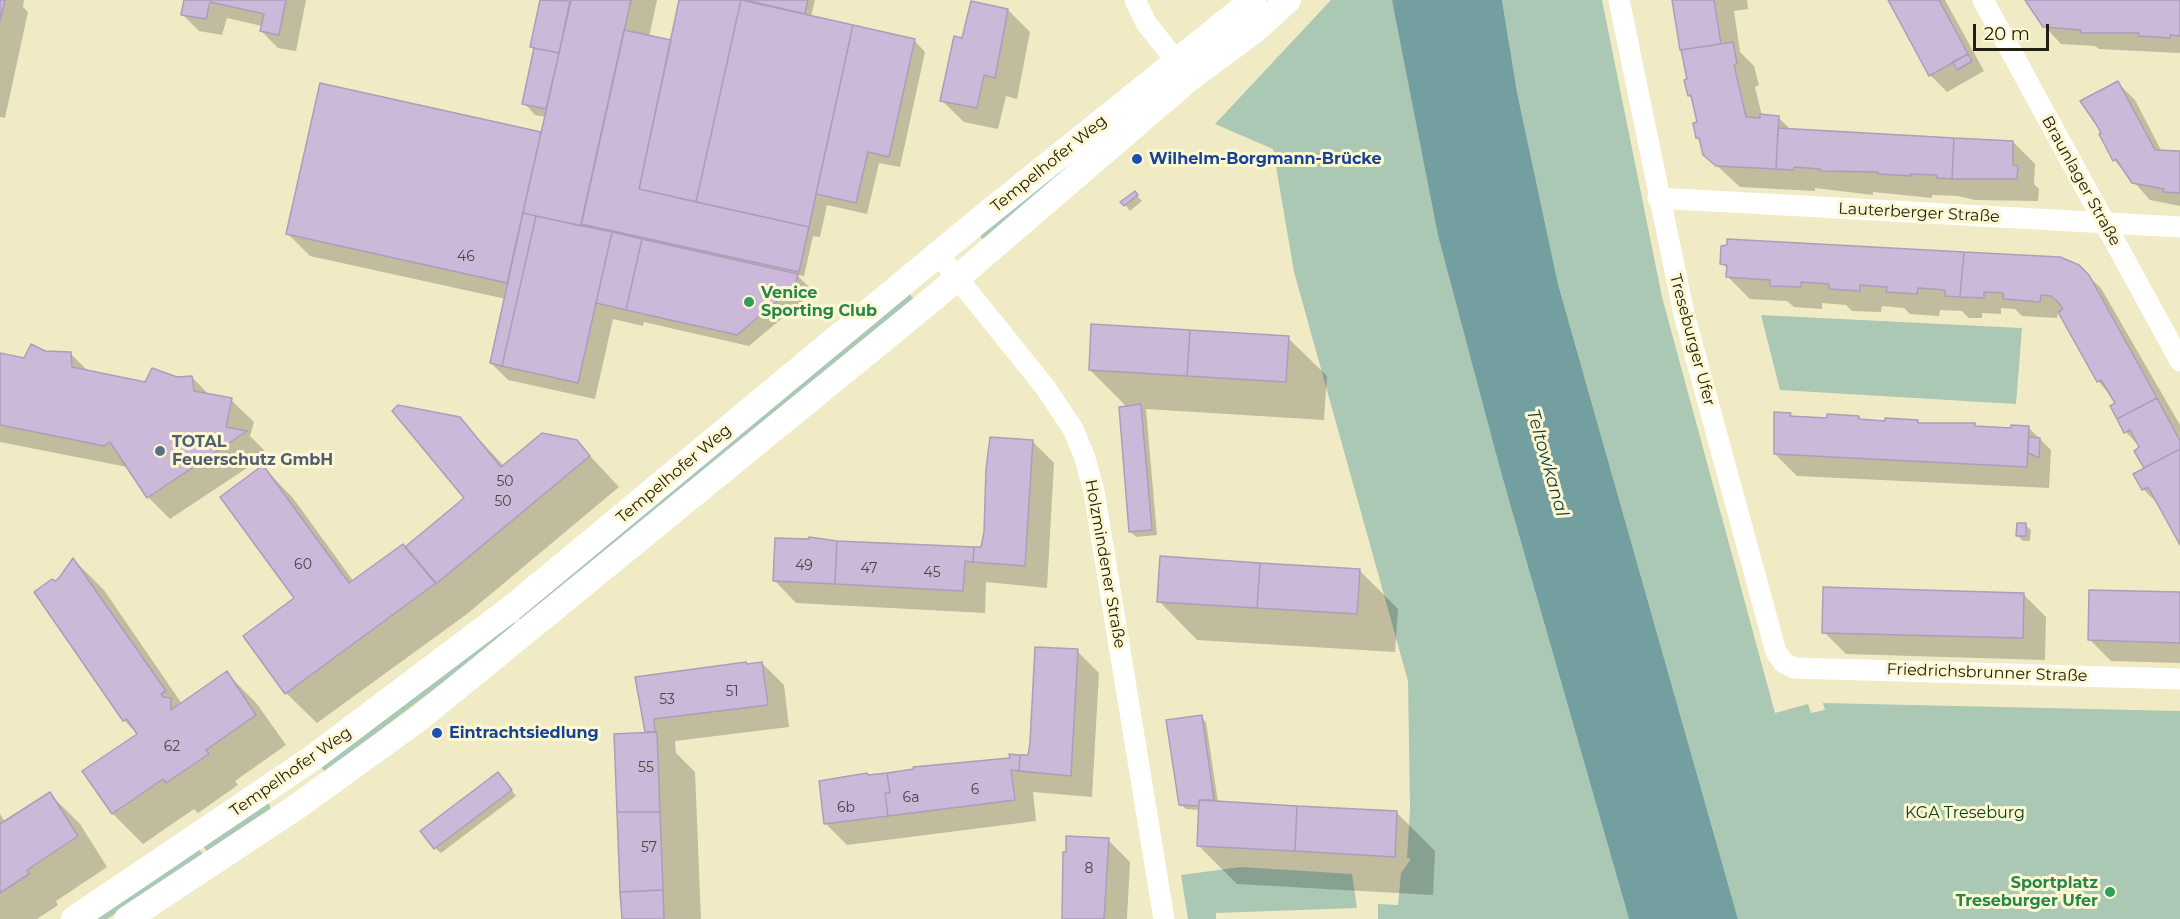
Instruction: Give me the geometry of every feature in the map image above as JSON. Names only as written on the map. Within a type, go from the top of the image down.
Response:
[{"type":"street","points":[[1135,0],[1146,23],[1183,70]]},
{"type":"street","name":"Tempelhofer Weg","points":[[127,919],[295,808],[421,717],[500,654],[958,278],[1183,70],[1253,0]]},
{"type":"street","name":"Tempelhofer Weg","points":[[74,919],[277,783],[384,707],[509,610],[938,254],[1183,70],[1255,30],[1288,0]]},
{"type":"street","name":"Treseburger Ufer","points":[[1620,0],[1658,198],[1684,314],[1776,652],[1783,662],[1794,668]]},
{"type":"street","name":"Braunlager Straße","points":[[1983,0],[2180,361]]},
{"type":"street","name":"Lauterberger Straße","points":[[1658,198],[2180,227]]},
{"type":"street","name":"Holzmindener Straße","points":[[938,254],[1045,387],[1073,429],[1085,458],[1094,492],[1164,919]]},
{"type":"street","name":"Friedrichsbrunner Straße","points":[[1794,668],[2180,679]]},
{"type":"street","points":[[277,783],[295,808]]},
{"type":"green space","points":[[1331,0],[1392,0],[1502,476],[1629,919],[1378,919],[1378,904],[1398,905],[1401,873],[1411,859],[1407,858],[1410,809],[1408,681],[1294,272],[1273,149],[1215,124]]},
{"type":"green space","name":"KGA Treseburg","points":[[1502,0],[1602,0],[1662,297],[1775,713],[1808,704],[1811,713],[1825,710],[1823,703],[2180,711],[2180,919],[1738,919],[1558,284],[1517,92]]},
{"type":"green space","points":[[1142,101],[984,241],[977,232]]},
{"type":"green space","points":[[907,291],[914,299],[522,622],[514,613]]},
{"type":"green space","points":[[1761,315],[2022,328],[2016,404],[1780,390]]},
{"type":"green space","points":[[510,617],[517,626],[325,772],[318,763]]},
{"type":"green space","points":[[268,802],[271,809],[208,853],[201,843]]},
{"type":"green space","points":[[197,846],[204,856],[107,919],[86,919]]},
{"type":"green space","points":[[1241,867],[1352,874],[1357,908],[1216,913],[1216,919],[1188,919],[1181,875]]},
{"type":"water","name":"Teltowkanal","points":[[1392,0],[1502,0],[1517,92],[1558,284],[1738,919],[1629,919],[1502,476],[1438,235]]},
{"type":"building","points":[[0,0],[5,0],[0,21]]},
{"type":"building","points":[[184,0],[286,0],[279,35],[260,31],[264,14],[210,2],[206,19],[181,15]]},
{"type":"building","points":[[540,0],[570,1],[559,53],[530,47]]},
{"type":"building","points":[[571,0],[631,0],[581,226],[523,213]]},
{"type":"building","points":[[679,0],[741,0],[696,202],[639,189]]},
{"type":"building","points":[[741,0],[853,25],[809,227],[696,202]]},
{"type":"building","points":[[745,0],[808,0],[805,14]]},
{"type":"building","points":[[1672,0],[1714,0],[1721,44],[1680,50]]},
{"type":"building","points":[[1888,0],[1939,0],[1968,54],[1929,76]]},
{"type":"building","points":[[2025,0],[2180,0],[2180,36],[2170,35],[2170,38],[2138,36],[2139,33],[2080,33],[2081,30],[2043,27]]},
{"type":"building","points":[[971,1],[1008,9],[995,78],[984,75],[977,108],[940,101],[954,36],[962,38]]},
{"type":"building","points":[[853,25],[915,39],[889,157],[868,152],[856,203],[816,194]]},
{"type":"building","points":[[624,30],[671,40],[639,189],[809,227],[799,272],[581,224]]},
{"type":"building","points":[[1733,42],[1737,63],[1734,65],[1746,117],[1760,118],[1760,114],[1779,116],[1776,169],[1716,166],[1703,155],[1699,138],[1696,138],[1693,123],[1697,122],[1691,95],[1688,96],[1684,80],[1687,79],[1681,50]]},
{"type":"building","points":[[534,48],[559,53],[546,109],[522,104]]},
{"type":"building","points":[[1968,54],[1972,61],[1957,70],[1953,62]]},
{"type":"building","points":[[2118,81],[2155,150],[2180,151],[2180,193],[2163,192],[2164,189],[2132,183],[2116,159],[2113,161],[2099,134],[2101,133],[2080,101]]},
{"type":"building","points":[[320,83],[541,132],[507,283],[286,234]]},
{"type":"building","points":[[1778,128],[1954,138],[1952,179],[1937,178],[1937,175],[1910,174],[1911,176],[1878,174],[1878,172],[1820,171],[1820,169],[1794,167],[1794,170],[1776,169]]},
{"type":"building","points":[[1954,138],[2013,141],[2013,165],[2018,166],[2017,179],[1952,179]]},
{"type":"building","points":[[1135,191],[1138,195],[1124,206],[1120,202]]},
{"type":"building","points":[[523,213],[536,216],[502,366],[490,363]]},
{"type":"building","points":[[536,216],[612,232],[578,383],[502,366]]},
{"type":"building","points":[[612,232],[642,239],[626,310],[596,303]]},
{"type":"building","points":[[642,239],[798,274],[795,286],[737,335],[626,310]]},
{"type":"building","points":[[1727,239],[1964,252],[1960,297],[1945,296],[1945,290],[1918,288],[1917,294],[1886,292],[1887,287],[1860,285],[1860,291],[1829,289],[1829,284],[1801,282],[1801,287],[1770,286],[1770,280],[1726,277],[1727,265],[1720,264],[1721,246],[1727,245]]},
{"type":"building","points":[[1964,252],[2060,257],[2079,265],[2089,275],[2157,398],[2117,419],[2110,406],[2115,403],[2101,380],[2097,382],[2058,312],[2063,309],[2058,302],[2051,296],[2041,295],[2040,302],[2003,299],[2003,293],[1984,292],[1984,298],[1960,297]]},
{"type":"building","points":[[1091,324],[1190,330],[1187,376],[1089,370]]},
{"type":"building","points":[[1190,330],[1289,336],[1286,382],[1187,376]]},
{"type":"building","points":[[31,344],[45,351],[71,352],[72,367],[145,382],[152,368],[177,377],[192,376],[194,391],[232,398],[226,427],[247,431],[147,498],[110,442],[104,446],[0,425],[0,353],[24,358]]},
{"type":"building","points":[[2157,398],[2180,441],[2180,449],[2144,468],[2134,451],[2139,447],[2130,430],[2124,433],[2117,419]]},
{"type":"building","points":[[1141,404],[1152,530],[1129,532],[1119,407]]},
{"type":"building","points":[[398,405],[460,417],[501,467],[542,433],[577,440],[590,456],[436,584],[405,547],[464,498],[392,411]]},
{"type":"building","points":[[1774,412],[1791,413],[1790,416],[1827,418],[1827,414],[1859,416],[1859,419],[1885,421],[1885,418],[1918,420],[1918,423],[1975,423],[1975,426],[2011,428],[2011,425],[2029,426],[2027,467],[1774,454]]},
{"type":"building","points":[[990,437],[1033,440],[1025,566],[973,562],[974,547],[981,547],[984,532],[986,469]]},
{"type":"building","points":[[2029,437],[2040,438],[2039,458],[2028,453]]},
{"type":"building","points":[[2180,449],[2180,545],[2148,487],[2142,490],[2133,474]]},
{"type":"building","points":[[263,465],[349,583],[403,544],[436,583],[285,694],[243,636],[294,598],[220,497]]},
{"type":"building","points":[[2017,523],[2026,523],[2026,536],[2016,536]]},
{"type":"building","points":[[809,537],[837,541],[835,584],[773,581],[775,538],[809,539]]},
{"type":"building","points":[[837,541],[974,547],[973,562],[965,561],[963,591],[835,584]]},
{"type":"building","points":[[1160,556],[1260,563],[1257,608],[1157,602]]},
{"type":"building","points":[[73,558],[166,691],[161,694],[163,697],[171,698],[171,710],[227,671],[256,715],[206,750],[209,754],[166,783],[163,779],[112,814],[82,771],[137,734],[127,719],[123,721],[34,592],[52,579],[55,581],[59,578]]},
{"type":"building","points":[[1260,563],[1360,569],[1357,614],[1257,608]]},
{"type":"building","points":[[1823,587],[2024,593],[2023,638],[1822,633]]},
{"type":"building","points":[[2089,590],[2180,592],[2180,643],[2088,640]]},
{"type":"building","points":[[1035,647],[1078,649],[1071,776],[1019,771],[1020,755],[1028,755],[1030,743]]},
{"type":"building","points":[[746,662],[747,664],[762,662],[768,705],[654,719],[655,732],[645,732],[635,677]]},
{"type":"building","points":[[1202,715],[1214,800],[1199,800],[1199,806],[1179,805],[1166,720]]},
{"type":"building","points":[[657,732],[660,812],[617,812],[614,734]]},
{"type":"building","points":[[1009,754],[1020,755],[1019,771],[1011,770],[1015,800],[888,816],[885,793],[890,793],[887,773],[914,769],[913,767],[1010,758]]},
{"type":"building","points":[[498,772],[512,790],[434,849],[420,831]]},
{"type":"building","points":[[867,773],[868,775],[887,773],[890,793],[885,793],[888,816],[824,824],[819,781]]},
{"type":"building","points":[[50,792],[78,836],[27,870],[29,874],[0,893],[0,824]]},
{"type":"building","points":[[1199,800],[1297,806],[1295,851],[1197,846]]},
{"type":"building","points":[[1297,806],[1397,811],[1395,857],[1295,851]]},
{"type":"building","points":[[617,812],[660,812],[663,890],[620,892]]},
{"type":"building","points":[[1066,836],[1109,838],[1104,919],[1062,919],[1063,852],[1066,852]]},
{"type":"building","points":[[663,890],[664,919],[622,919],[620,892]]},
{"type":"place","name":"Wilhelm-Borgmann-Brücke","points":[[1137,159]]},
{"type":"place","name":"Venice Sporting Club","points":[[749,302]]},
{"type":"place","name":"TOTAL Feuerschutz GmbH","points":[[160,451]]},
{"type":"place","name":"Eintrachtsiedlung","points":[[437,733]]},
{"type":"place","name":"Sportplatz Treseburger Ufer","points":[[2110,892]]}]
